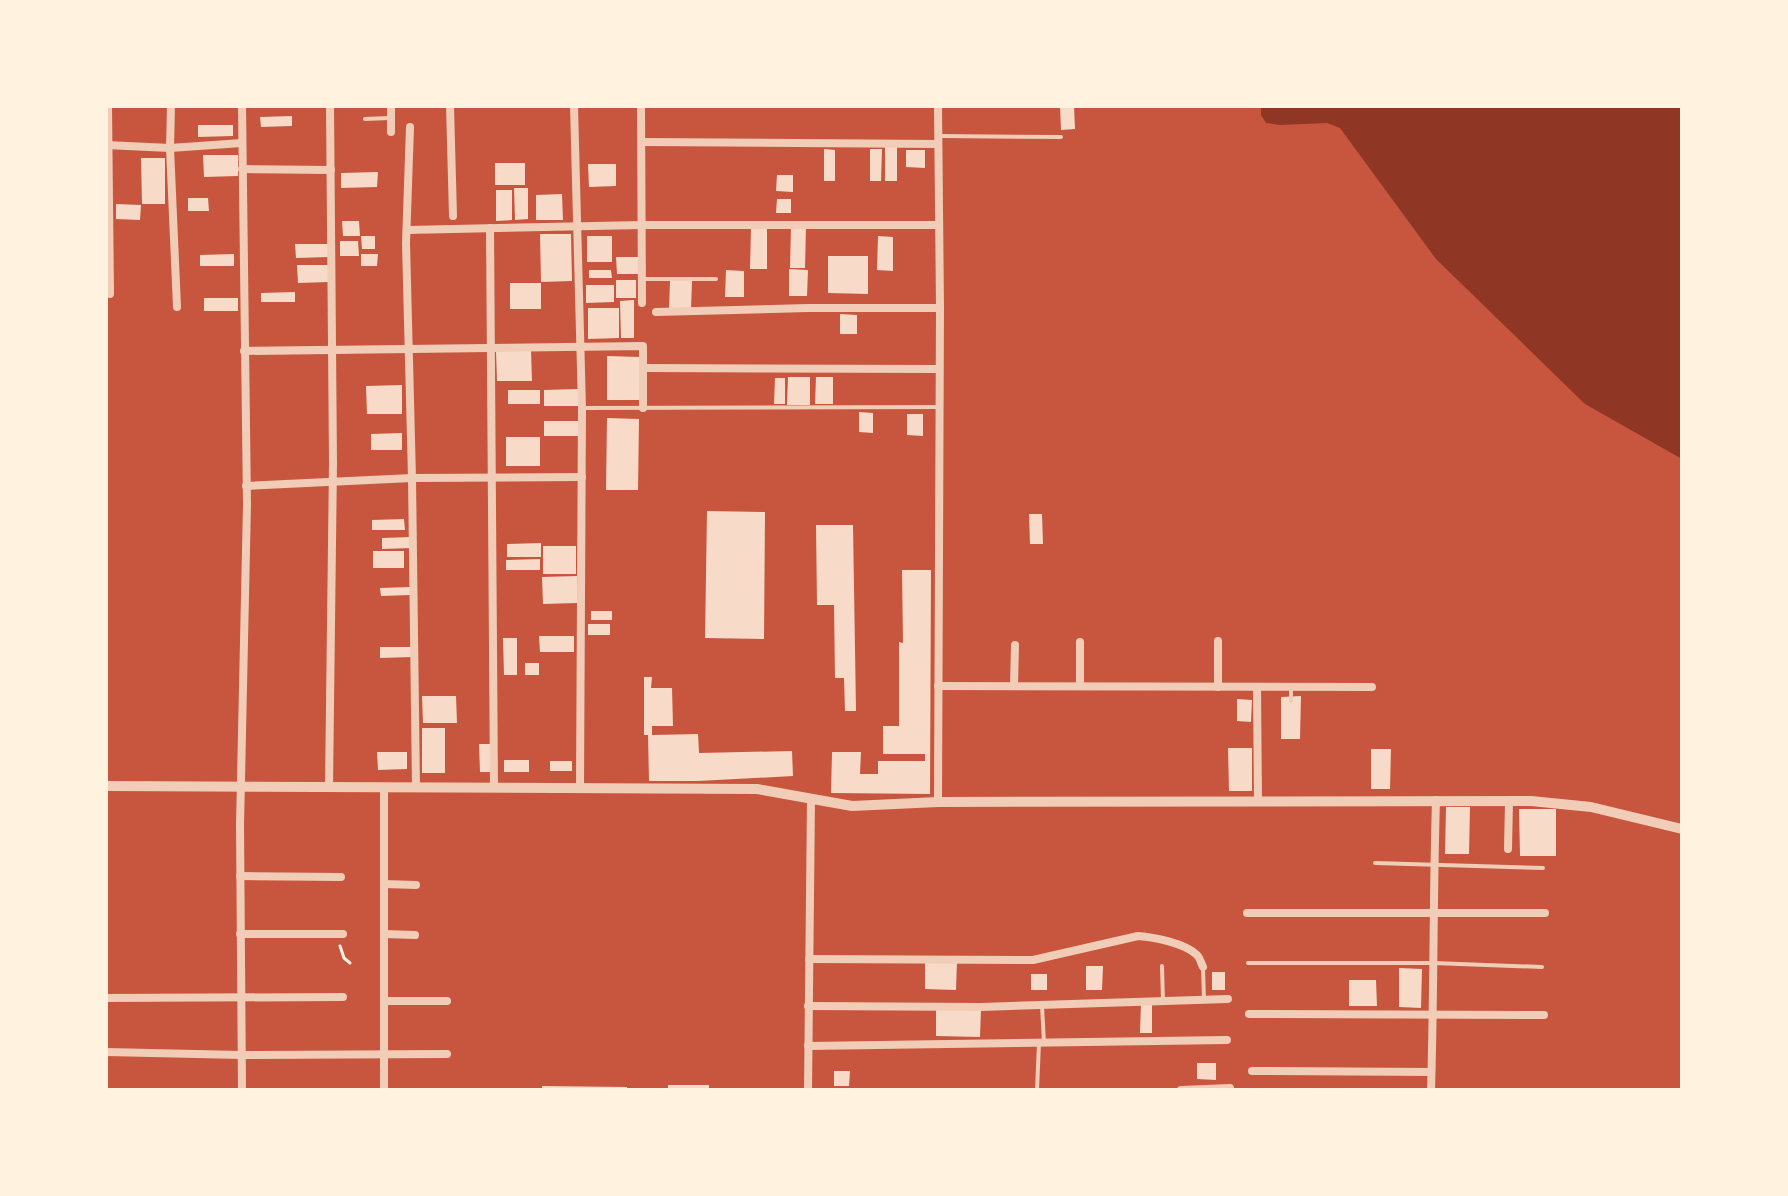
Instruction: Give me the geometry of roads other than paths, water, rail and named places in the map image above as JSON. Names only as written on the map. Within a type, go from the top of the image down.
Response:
[{"type":"street","points":[[108,106],[110,294]]},
{"type":"street","points":[[171,106],[177,307]]},
{"type":"street","points":[[242,106],[246,486],[240,876],[242,1090]]},
{"type":"street","points":[[329,787],[333,482],[330,106]]},
{"type":"street","points":[[391,106],[391,132]]},
{"type":"street","points":[[450,106],[453,216]]},
{"type":"street","points":[[574,106],[582,408],[580,788]]},
{"type":"street","points":[[641,106],[642,303]]},
{"type":"street","points":[[938,106],[938,802]]},
{"type":"street","points":[[410,127],[406,243],[416,788]]},
{"type":"street","points":[[642,142],[938,140]]},
{"type":"street","points":[[107,145],[170,148],[242,143]]},
{"type":"street","points":[[242,169],[331,170]]},
{"type":"street","points":[[407,230],[642,225],[938,225]]},
{"type":"street","points":[[490,228],[494,788]]},
{"type":"street","points":[[656,312],[940,308]]},
{"type":"street","points":[[244,351],[643,346],[643,408]]},
{"type":"street","points":[[644,368],[938,369]]},
{"type":"street","points":[[246,486],[412,478],[582,477]]},
{"type":"street","points":[[1218,641],[1218,687]]},
{"type":"street","points":[[1080,642],[1080,686]]},
{"type":"street","points":[[1014,686],[1015,645]]},
{"type":"street","points":[[938,686],[1372,687]]},
{"type":"street","points":[[1257,687],[1258,802]]},
{"type":"street","points":[[106,786],[757,789],[852,806],[938,802],[1531,801],[1591,807],[1682,829]]},
{"type":"street","points":[[384,787],[384,1090]]},
{"type":"street","points":[[808,1090],[811,799]]},
{"type":"street","points":[[1431,1090],[1436,800]]},
{"type":"street","points":[[1508,849],[1509,801]]},
{"type":"street","points":[[240,876],[341,877]]},
{"type":"street","points":[[384,884],[416,885]]},
{"type":"street","points":[[1247,913],[1545,913]]},
{"type":"street","points":[[240,934],[341,934]]},
{"type":"street","points":[[384,934],[415,935]]},
{"type":"street","points":[[809,959],[1033,960],[1138,936],[1150,936],[1182,946],[1197,955],[1203,967]]},
{"type":"street","points":[[106,998],[343,997]]},
{"type":"street","points":[[808,1006],[1042,1005],[1228,999]]},
{"type":"street","points":[[384,1001],[447,1001]]},
{"type":"street","points":[[1249,1014],[1544,1015]]},
{"type":"street","points":[[808,1046],[1227,1040]]},
{"type":"street","points":[[106,1052],[447,1054]]},
{"type":"street","points":[[1252,1071],[1431,1072]]},
{"type":"street","points":[[1181,1090],[1230,1088]]},
{"type":"lane","points":[[365,119],[391,118]]},
{"type":"lane","points":[[938,140],[1061,137]]},
{"type":"lane","points":[[642,279],[716,279]]},
{"type":"lane","points":[[582,408],[939,407]]},
{"type":"lane","points":[[1291,687],[1291,701]]},
{"type":"lane","points":[[1375,863],[1543,868]]},
{"type":"lane","points":[[1248,963],[1433,963],[1542,967]]},
{"type":"lane","points":[[1162,966],[1163,1001]]},
{"type":"lane","points":[[1203,967],[1204,1000]]},
{"type":"lane","points":[[1037,1090],[1042,1005]]}]
